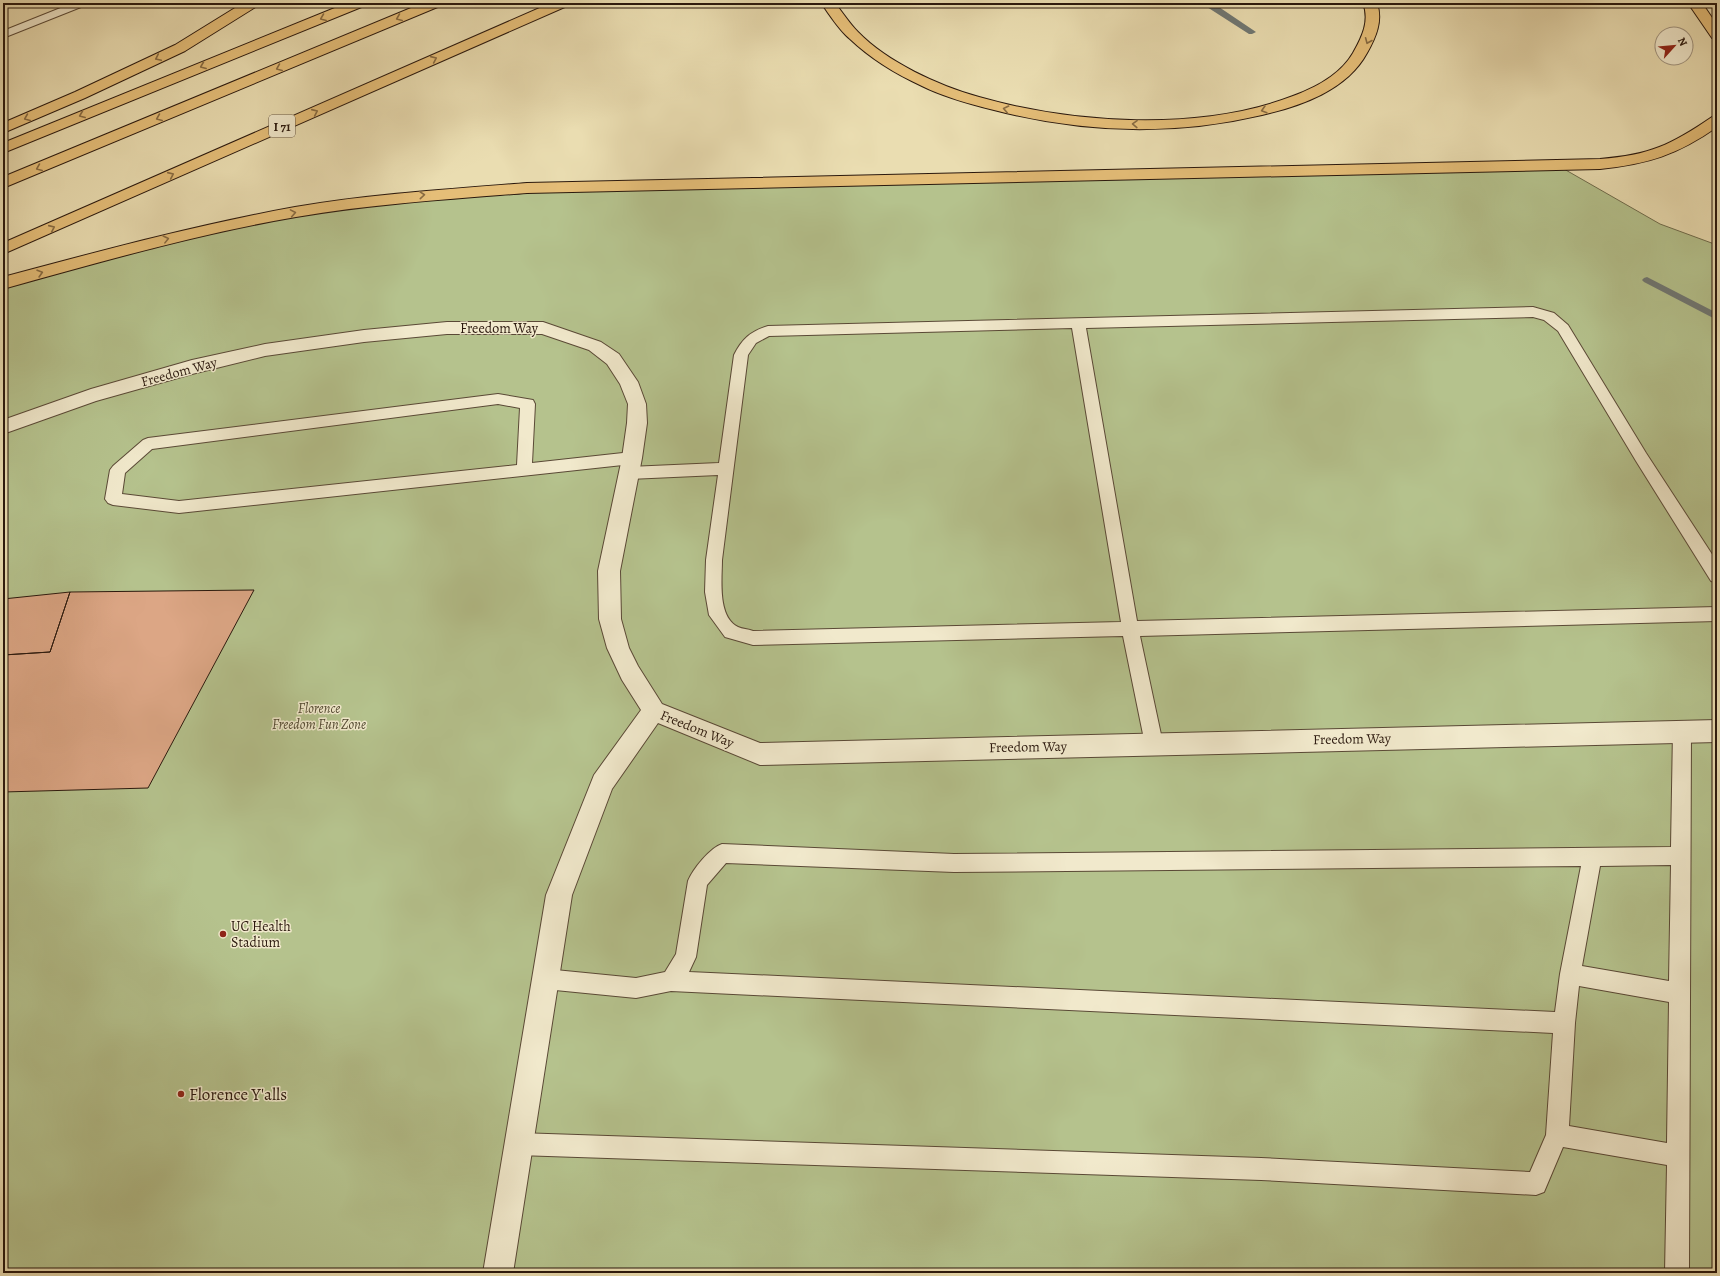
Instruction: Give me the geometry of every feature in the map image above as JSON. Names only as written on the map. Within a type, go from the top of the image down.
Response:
[{"type":"highway","points":[[3,128],[80,95],[180,48],[252,3]]},
{"type":"highway","points":[[3,148],[360,3]]},
{"type":"highway","points":[[3,183],[435,3]]},
{"type":"highway","name":"I 71","points":[[3,249],[562,3]]},
{"type":"highway","points":[[828,3],[835,14],[855,37],[882,58],[912,76],[957,95],[1036,116],[1093,123],[1150,125],[1195,122],[1254,113],[1288,103],[1320,89],[1346,72],[1363,52],[1371,32],[1373,16],[1370,3]]},
{"type":"highway","points":[[1694,3],[1717,35]]},
{"type":"highway","points":[[3,283],[92,258],[215,228],[296,212],[409,197],[527,188],[1600,164],[1630,162],[1666,152],[1685,142],[1717,120]]},
{"type":"street","name":"Freedom Way","points":[[3,427],[91,396],[192,367],[264,350],[364,336],[447,328],[543,328],[594,346],[613,359],[629,382],[637,404],[637,423],[630,466],[609,571],[610,619],[618,648],[630,673],[654,711],[760,754],[1717,731]]},
{"type":"street","points":[[498,1273],[559,895],[602,783],[654,711]]},
{"type":"lane","points":[[3,35],[82,3]]},
{"type":"lane","points":[[1717,576],[1641,457],[1563,328],[1549,316],[1533,312],[768,331],[756,335],[746,343],[741,354],[714,560],[713,592],[717,615],[732,632],[753,638],[1717,614]]},
{"type":"lane","points":[[1078,323],[1130,628],[1154,744]]},
{"type":"lane","points":[[524,470],[528,404],[498,399],[148,444],[118,470],[113,499],[179,508],[524,470],[630,466],[726,469]]},
{"type":"lane","points":[[1676,1273],[1682,731]]},
{"type":"lane","points":[[671,981],[686,957],[698,881],[722,853],[954,863],[1681,856]]},
{"type":"lane","points":[[518,1144],[1261,1169],[1536,1184],[1557,1135],[1564,1023],[1570,974],[1592,857]]},
{"type":"lane","points":[[1570,974],[1679,993]]},
{"type":"lane","points":[[546,979],[636,988],[671,981],[1564,1023]]},
{"type":"lane","points":[[1557,1135],[1678,1156]]},
{"type":"green space","name":"UC Health Stadium","points":[[1557,165],[1660,224],[1717,245],[1717,1273],[3,1273],[3,283],[215,228],[468,191]]},
{"type":"building","points":[[254,590],[148,788],[3,792],[3,655],[50,652],[70,592]]},
{"type":"building","points":[[70,592],[50,652],[3,655],[3,599]]},
{"type":"waterway","points":[[1202,3],[1210,5],[1252,32]]},
{"type":"waterway","points":[[1647,280],[1717,317]]},
{"type":"place","name":"UC Health Stadium","points":[[223,934]]},
{"type":"place","name":"Florence Y'alls","points":[[181,1094]]},
{"type":"park label","name":"Florence Freedom Fun Zone","points":[[319,716]]}]
